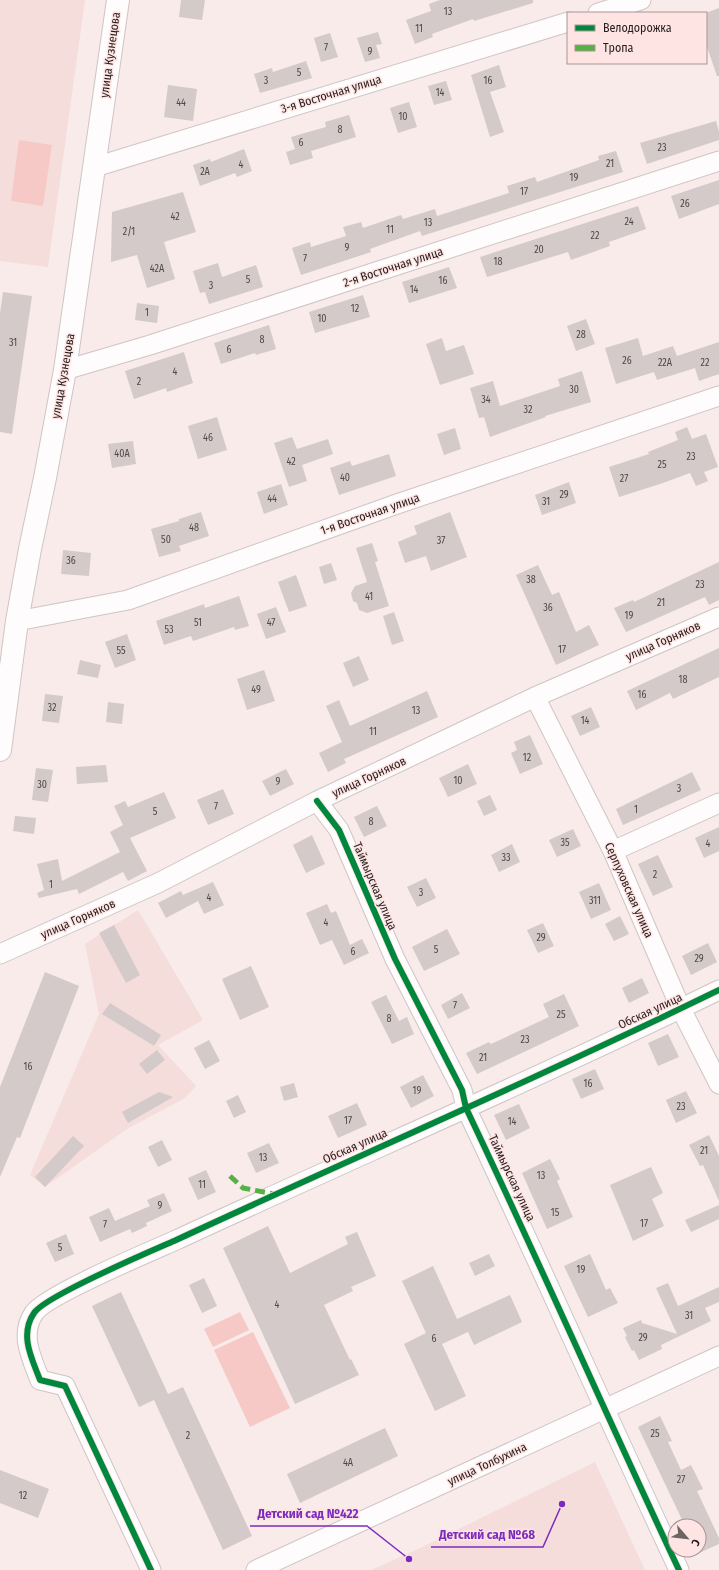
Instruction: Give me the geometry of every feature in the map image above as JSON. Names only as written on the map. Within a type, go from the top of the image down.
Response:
[{"type":"street","name":"улица Кузнецова","points":[[0,750],[4,690],[30,549],[66,370],[118,0]]},
{"type":"street","points":[[601,12],[641,0]]},
{"type":"street","name":"3-я Восточная улица","points":[[94,167],[567,22]]},
{"type":"street","name":"2-я Восточная улица","points":[[66,370],[150,346],[719,161]]},
{"type":"street","name":"1-я Восточная улица","points":[[17,621],[128,600],[397,504],[719,396]]},
{"type":"street","name":"улица Горняков","points":[[0,954],[158,883],[317,802],[536,697],[719,617]]},
{"type":"street","name":"Серпуховская улица","points":[[536,697],[613,851],[681,1009],[719,1084]]},
{"type":"street","name":"Таймырская улица","points":[[317,802],[339,830],[395,960],[462,1090],[466,1108],[535,1253],[604,1410],[679,1570]]},
{"type":"street","points":[[613,851],[719,803]]},
{"type":"street","name":"Обская улица","points":[[151,1570],[65,1386],[40,1380],[27,1344],[28,1327],[34,1312],[48,1300],[309,1178],[466,1108],[681,1009],[719,990]]},
{"type":"street","name":"улица Толбухина","points":[[256,1570],[719,1356]]},
{"type":"shaded area","points":[[0,0],[85,0],[48,267],[0,261]]},
{"type":"shaded area","points":[[19,140],[52,145],[43,206],[11,201]]},
{"type":"shaded area","points":[[138,910],[203,1020],[158,1045],[196,1086],[185,1098],[127,1129],[45,1187],[30,1175],[99,1014],[85,944]]},
{"type":"shaded area","points":[[240,1312],[249,1330],[213,1347],[204,1329]]},
{"type":"shaded area","points":[[253,1332],[290,1408],[250,1427],[214,1350]]},
{"type":"shaded area","points":[[595,1462],[645,1570],[371,1570],[418,1549]]},
{"type":"building","points":[[181,0],[205,0],[202,20],[179,17]]},
{"type":"building","points":[[440,0],[533,0],[533,3],[474,21],[473,19],[432,34],[433,37],[415,44],[406,20],[431,11],[429,4]]},
{"type":"building","points":[[719,8],[719,76],[717,76],[707,47],[707,13]]},
{"type":"building","points":[[378,32],[382,44],[376,45],[380,58],[365,62],[357,38]]},
{"type":"building","points":[[330,33],[338,57],[321,62],[314,38]]},
{"type":"building","points":[[306,61],[312,78],[260,93],[254,74],[272,68],[273,72]]},
{"type":"building","points":[[499,65],[506,87],[490,92],[504,132],[490,137],[471,75]]},
{"type":"building","points":[[446,81],[452,100],[434,105],[428,86]]},
{"type":"building","points":[[168,85],[197,89],[193,121],[164,117]]},
{"type":"building","points":[[409,102],[417,127],[398,133],[390,108]]},
{"type":"building","points":[[349,115],[356,137],[311,151],[313,158],[290,165],[286,152],[295,149],[291,137],[326,127],[325,122]]},
{"type":"building","points":[[716,121],[719,132],[719,140],[647,164],[640,143]]},
{"type":"building","points":[[244,149],[252,171],[237,177],[235,173],[200,186],[193,165],[210,159],[211,162]]},
{"type":"building","points":[[616,151],[623,172],[422,236],[420,231],[370,249],[371,252],[301,275],[292,248],[310,242],[311,247],[346,236],[343,227],[361,222],[363,228],[401,215],[403,219],[435,209],[437,216],[509,193],[507,186],[535,177],[537,182],[599,160],[598,156]]},
{"type":"building","points":[[719,180],[719,204],[679,219],[671,196]]},
{"type":"building","points":[[183,192],[196,232],[164,242],[175,279],[147,288],[137,255],[111,262],[112,212]]},
{"type":"building","points":[[638,206],[646,229],[609,242],[610,246],[571,260],[568,252],[487,277],[480,257]]},
{"type":"building","points":[[218,263],[222,277],[256,265],[263,287],[209,304],[205,292],[200,293],[193,271]]},
{"type":"building","points":[[449,267],[457,288],[409,303],[402,282]]},
{"type":"building","points":[[3,292],[32,296],[12,434],[0,432],[0,313]]},
{"type":"building","points":[[363,295],[370,317],[315,333],[309,312]]},
{"type":"building","points":[[137,303],[159,306],[157,323],[135,320]]},
{"type":"building","points":[[586,319],[595,344],[576,351],[567,326]]},
{"type":"building","points":[[269,325],[276,349],[256,355],[255,353],[221,364],[214,343]]},
{"type":"building","points":[[442,338],[446,351],[464,345],[474,374],[440,385],[426,344]]},
{"type":"building","points":[[638,338],[643,356],[673,346],[677,356],[719,342],[719,374],[699,381],[695,368],[657,380],[654,372],[616,384],[605,348]]},
{"type":"building","points":[[184,352],[193,383],[167,392],[166,388],[134,399],[125,371]]},
{"type":"building","points":[[582,371],[591,402],[545,416],[546,417],[490,437],[484,417],[479,418],[470,388],[493,381],[500,406],[560,386],[558,379]]},
{"type":"building","points":[[217,417],[227,450],[198,459],[188,426]]},
{"type":"building","points":[[687,427],[692,439],[706,434],[718,467],[704,472],[708,481],[696,486],[690,473],[619,497],[609,467],[649,454],[648,452],[678,440],[675,432]]},
{"type":"building","points":[[455,428],[461,449],[444,455],[437,434]]},
{"type":"building","points":[[292,437],[297,449],[328,439],[333,454],[302,465],[307,481],[289,487],[274,443]]},
{"type":"building","points":[[133,441],[136,464],[112,468],[108,444]]},
{"type":"building","points":[[389,454],[396,476],[339,495],[330,468],[350,461],[352,466]]},
{"type":"building","points":[[569,482],[576,503],[542,515],[535,495]]},
{"type":"building","points":[[281,484],[288,505],[264,514],[257,492]]},
{"type":"building","points":[[201,512],[209,536],[179,546],[181,551],[159,557],[151,529],[179,521],[179,519]]},
{"type":"building","points":[[450,512],[467,557],[431,571],[426,556],[405,563],[398,542],[417,534],[414,526]]},
{"type":"building","points":[[372,543],[378,561],[375,562],[389,606],[367,613],[359,610],[357,603],[353,601],[351,593],[355,586],[367,582],[356,548]]},
{"type":"building","points":[[63,550],[91,553],[89,576],[61,574]]},
{"type":"building","points":[[719,562],[719,600],[709,605],[705,597],[626,632],[614,608],[633,600],[634,602]]},
{"type":"building","points":[[331,563],[337,580],[324,584],[319,567]]},
{"type":"building","points":[[538,565],[552,595],[559,592],[576,632],[589,625],[599,645],[556,665],[516,575]]},
{"type":"building","points":[[296,575],[307,606],[289,612],[278,582]]},
{"type":"building","points":[[239,596],[249,626],[235,630],[234,627],[193,641],[191,636],[164,645],[156,621],[204,604],[205,608]]},
{"type":"building","points":[[276,607],[286,632],[266,639],[257,614]]},
{"type":"building","points":[[394,612],[404,641],[392,645],[383,616]]},
{"type":"building","points":[[127,634],[136,660],[115,668],[105,642]]},
{"type":"building","points":[[719,648],[719,677],[673,699],[670,693],[636,710],[627,691]]},
{"type":"building","points":[[359,656],[369,680],[353,687],[343,663]]},
{"type":"building","points":[[80,660],[101,665],[98,678],[77,674]]},
{"type":"building","points":[[264,670],[275,701],[247,710],[237,679]]},
{"type":"building","points":[[427,691],[438,717],[344,759],[346,763],[328,772],[319,753],[342,742],[326,706],[339,700],[350,726]]},
{"type":"building","points":[[45,694],[63,696],[59,723],[42,721]]},
{"type":"building","points":[[108,702],[124,704],[122,724],[106,722]]},
{"type":"building","points":[[591,707],[600,727],[580,736],[571,716]]},
{"type":"building","points":[[530,735],[543,764],[520,774],[511,753],[517,750],[514,742]]},
{"type":"building","points":[[468,764],[477,784],[448,797],[439,778]]},
{"type":"building","points":[[106,765],[108,782],[77,784],[76,767]]},
{"type":"building","points":[[36,768],[53,770],[48,802],[32,800]]},
{"type":"building","points":[[286,769],[294,784],[270,796],[262,781]]},
{"type":"building","points":[[692,772],[701,790],[623,825],[616,809]]},
{"type":"building","points":[[223,789],[234,814],[208,825],[197,800]]},
{"type":"building","points":[[164,792],[176,818],[130,838],[147,871],[128,881],[123,872],[79,894],[77,889],[39,898],[37,893],[44,890],[37,864],[58,859],[62,881],[120,852],[110,832],[123,825],[114,806],[125,801],[128,807]]},
{"type":"building","points":[[490,795],[497,810],[484,816],[477,801]]},
{"type":"building","points":[[377,806],[387,826],[364,837],[354,817]]},
{"type":"building","points":[[15,816],[36,818],[34,834],[13,831]]},
{"type":"building","points":[[719,827],[719,851],[704,858],[695,838]]},
{"type":"building","points":[[573,829],[581,846],[557,857],[549,840]]},
{"type":"building","points":[[312,835],[325,864],[306,873],[293,845]]},
{"type":"building","points":[[512,844],[520,862],[499,872],[491,855]]},
{"type":"building","points":[[658,855],[673,887],[653,896],[638,864]]},
{"type":"building","points":[[426,878],[436,898],[417,907],[407,887]]},
{"type":"building","points":[[213,882],[224,905],[204,914],[198,901],[166,918],[158,903],[181,891],[183,895]]},
{"type":"building","points":[[599,883],[611,910],[591,919],[579,892]]},
{"type":"building","points":[[327,904],[331,913],[336,911],[350,945],[362,939],[369,953],[344,965],[332,940],[320,945],[306,913]]},
{"type":"building","points":[[620,916],[629,934],[614,941],[605,924]]},
{"type":"building","points":[[543,923],[554,946],[538,953],[527,930]]},
{"type":"building","points":[[114,925],[140,975],[126,983],[99,933]]},
{"type":"building","points":[[447,929],[460,954],[424,971],[412,947]]},
{"type":"building","points":[[708,943],[717,962],[691,975],[682,956]]},
{"type":"building","points":[[251,966],[269,1007],[240,1020],[222,979]]},
{"type":"building","points":[[45,972],[79,986],[20,1138],[17,1137],[0,1177],[0,1087]]},
{"type":"building","points":[[642,978],[649,993],[629,1003],[622,988]]},
{"type":"building","points":[[462,993],[470,1008],[448,1019],[441,1005]]},
{"type":"building","points":[[564,994],[579,1026],[477,1074],[466,1053],[489,1042],[491,1044],[549,1017],[543,1004]]},
{"type":"building","points":[[386,995],[399,1021],[407,1017],[414,1034],[392,1044],[371,1002]]},
{"type":"building","points":[[110,1003],[161,1035],[154,1046],[102,1014]]},
{"type":"building","points":[[668,1034],[679,1057],[658,1066],[648,1043]]},
{"type":"building","points":[[209,1040],[220,1061],[205,1069],[194,1048]]},
{"type":"building","points":[[157,1050],[165,1060],[147,1074],[139,1064]]},
{"type":"building","points":[[595,1069],[604,1089],[581,1099],[572,1079]]},
{"type":"building","points":[[423,1075],[434,1096],[411,1108],[400,1087]]},
{"type":"building","points":[[294,1083],[298,1097],[284,1101],[280,1087]]},
{"type":"building","points":[[686,1091],[697,1113],[676,1123],[666,1100]]},
{"type":"building","points":[[159,1092],[173,1097],[128,1123],[122,1112]]},
{"type":"building","points":[[238,1095],[246,1112],[234,1118],[226,1101]]},
{"type":"building","points":[[357,1103],[367,1125],[338,1138],[328,1116]]},
{"type":"building","points":[[519,1104],[530,1128],[506,1140],[494,1115]]},
{"type":"building","points":[[709,1135],[719,1156],[719,1201],[703,1165],[700,1166],[689,1145]]},
{"type":"building","points":[[73,1136],[84,1146],[45,1187],[35,1177]]},
{"type":"building","points":[[162,1140],[172,1160],[158,1167],[148,1147]]},
{"type":"building","points":[[269,1143],[279,1163],[256,1173],[247,1153]]},
{"type":"building","points":[[550,1159],[560,1179],[557,1181],[573,1217],[547,1229],[522,1173]]},
{"type":"building","points":[[651,1167],[663,1193],[652,1199],[664,1226],[633,1241],[610,1185]]},
{"type":"building","points":[[206,1170],[216,1192],[198,1200],[188,1178]]},
{"type":"building","points":[[164,1193],[172,1211],[146,1223],[147,1226],[132,1233],[130,1229],[100,1242],[89,1217],[109,1208],[115,1221],[150,1206],[147,1200]]},
{"type":"building","points":[[719,1205],[719,1219],[691,1232],[685,1220]]},
{"type":"building","points":[[268,1226],[290,1273],[348,1244],[345,1237],[357,1232],[376,1276],[351,1287],[353,1291],[324,1305],[350,1360],[351,1359],[359,1375],[295,1404],[223,1248]]},
{"type":"building","points":[[66,1234],[74,1254],[55,1262],[46,1243]]},
{"type":"building","points":[[489,1254],[495,1266],[475,1276],[469,1263]]},
{"type":"building","points":[[590,1254],[606,1290],[610,1288],[618,1303],[588,1317],[564,1266]]},
{"type":"building","points":[[433,1266],[457,1319],[510,1295],[522,1322],[474,1345],[468,1332],[442,1344],[466,1396],[435,1411],[404,1344],[426,1333],[402,1281]]},
{"type":"building","points":[[204,1278],[217,1306],[202,1313],[189,1285]]},
{"type":"building","points":[[668,1283],[678,1306],[719,1287],[719,1302],[705,1308],[711,1321],[661,1345],[662,1349],[639,1360],[634,1350],[632,1351],[625,1337],[627,1336],[623,1328],[641,1320],[642,1323],[677,1334],[656,1288]]},
{"type":"building","points":[[121,1292],[168,1394],[183,1387],[252,1536],[223,1550],[154,1400],[139,1407],[92,1306]]},
{"type":"building","points":[[660,1416],[672,1441],[668,1442],[681,1470],[691,1465],[703,1489],[697,1491],[719,1538],[719,1544],[707,1549],[707,1518],[681,1518],[638,1427]]},
{"type":"building","points":[[385,1428],[398,1456],[300,1503],[287,1474]]},
{"type":"building","points":[[0,1470],[49,1489],[38,1518],[0,1503]]},
{"type":"marked path","points":[[230,1176],[243,1188],[274,1194]]},
{"type":"cycle path","points":[[317,801],[339,830],[395,959],[462,1090],[466,1108],[679,1570]]},
{"type":"cycle path","points":[[151,1570],[65,1386],[40,1380],[28,1347],[27,1338],[27,1330],[34,1313],[42,1305],[57,1296],[122,1264],[515,1086],[719,990]]},
{"type":"place","name":"Детский сад №68","points":[[562,1504]]},
{"type":"place","name":"Детский сад №422","points":[[409,1559]]}]
